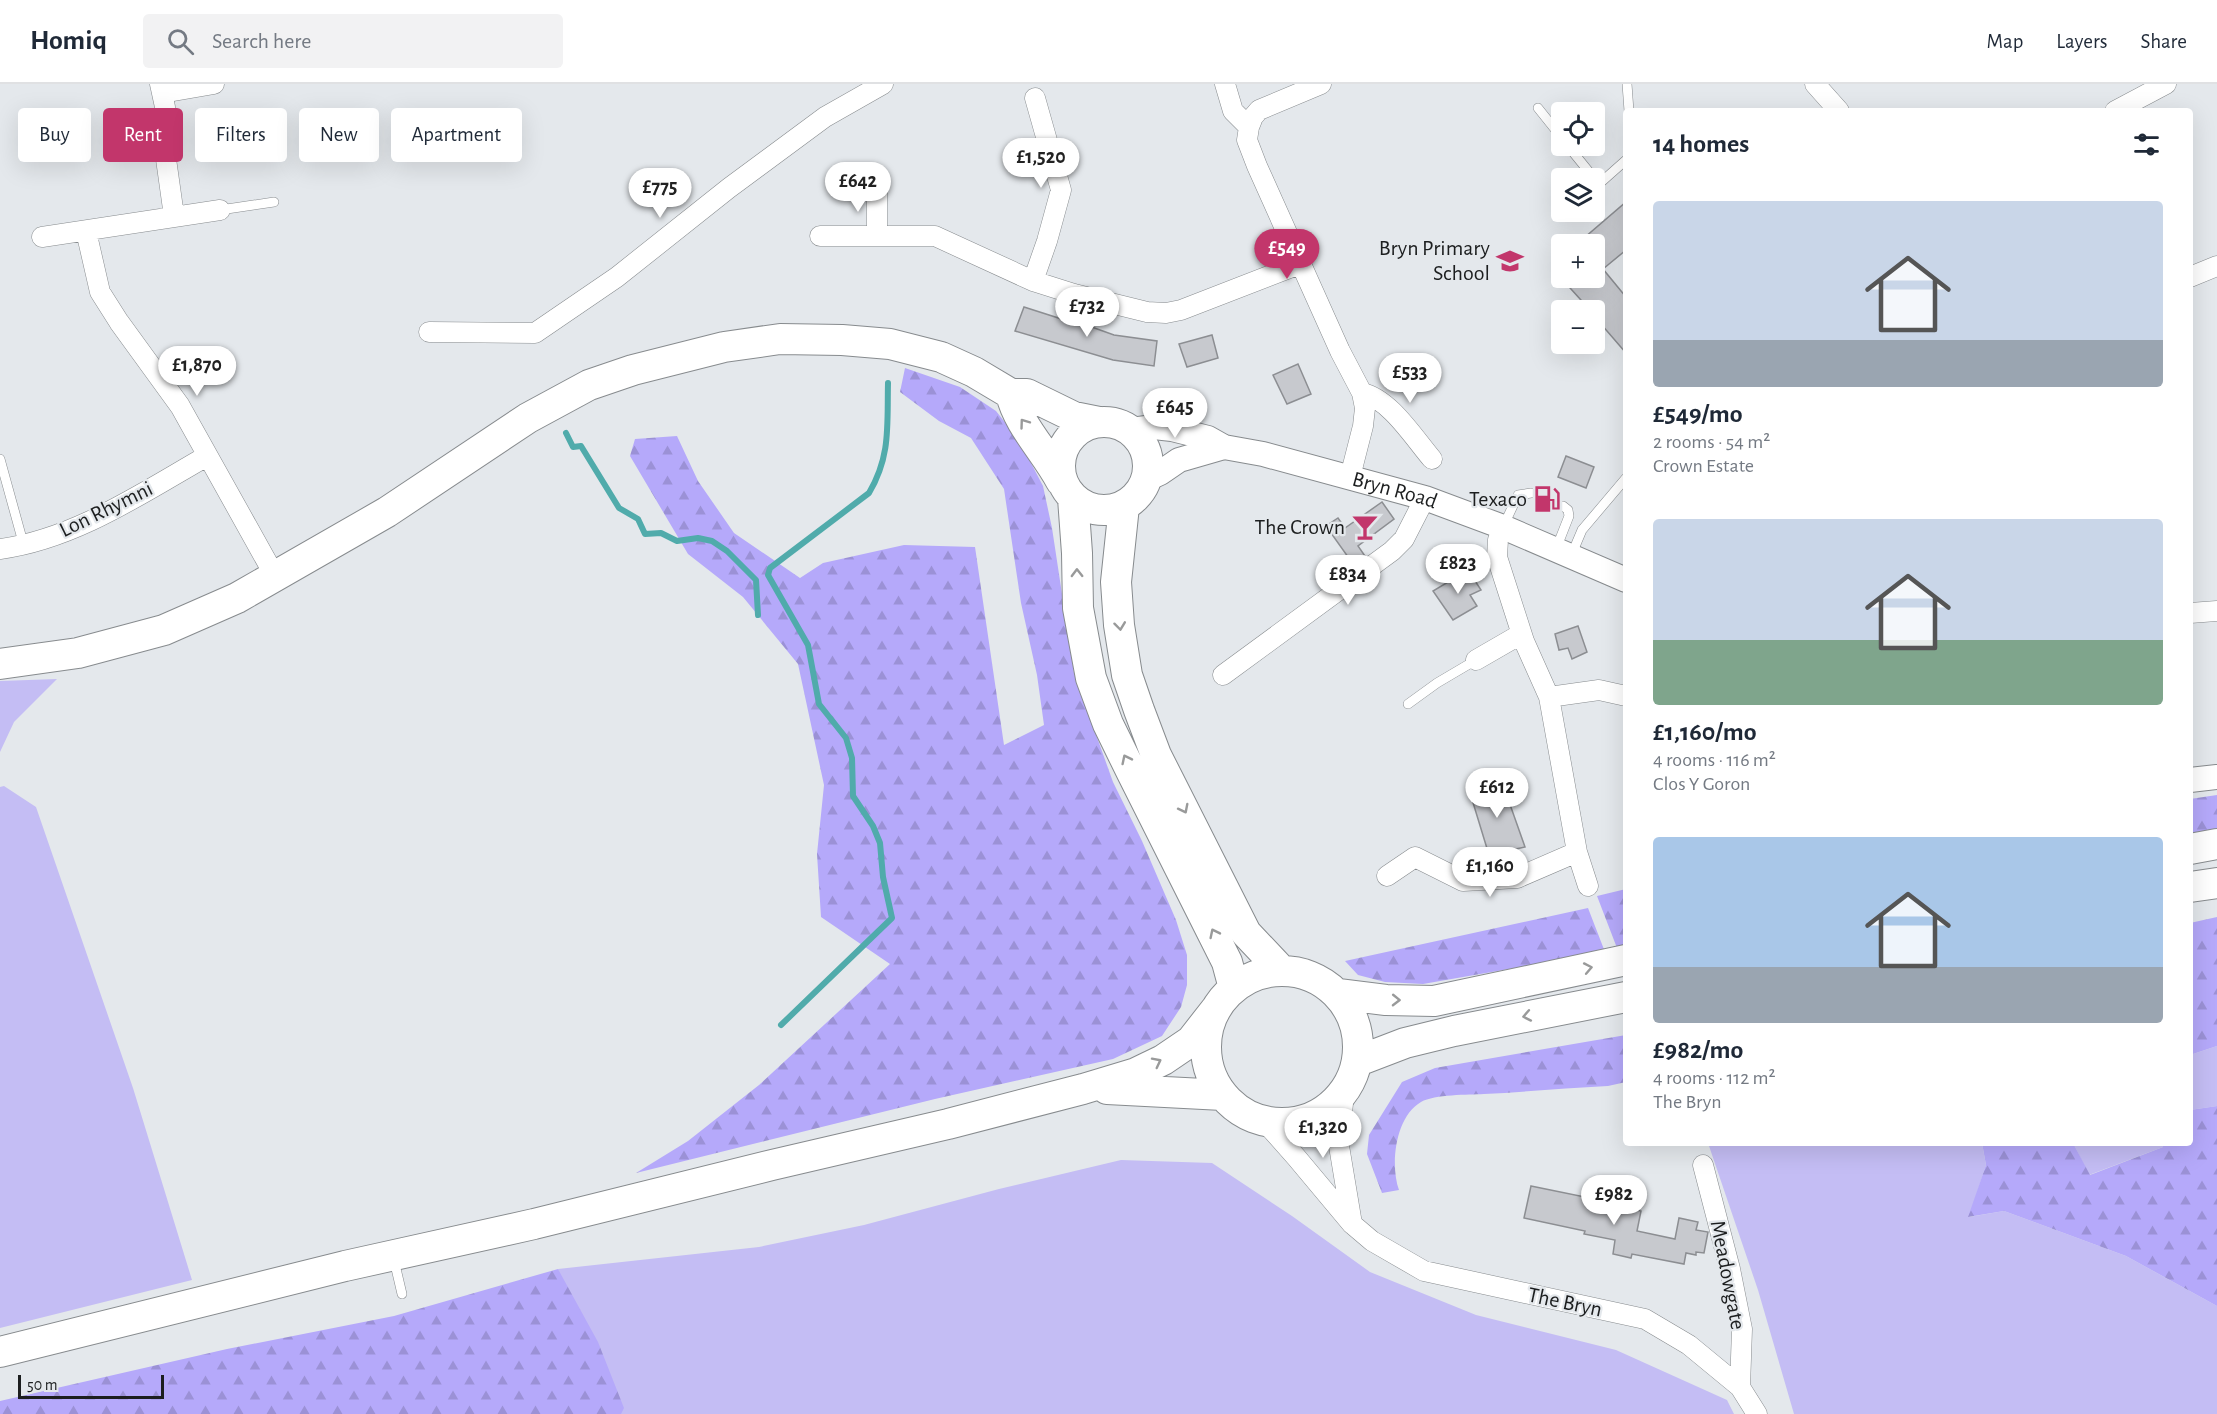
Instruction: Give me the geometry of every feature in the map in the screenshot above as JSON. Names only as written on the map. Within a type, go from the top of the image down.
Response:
[{"type":"main road","points":[[0,664],[78,653],[164,630],[276,578],[387,512],[528,418],[589,385],[672,359],[724,347],[780,339],[842,340],[891,344],[940,357],[974,372],[1011,394],[1027,394],[1074,417],[1118,423],[1131,430],[1144,447],[1149,462],[1146,479],[1139,493],[1124,506],[1109,510],[1095,510],[1068,492],[1015,410],[1011,394]]},
{"type":"main road","points":[[0,1352],[393,1255],[534,1224],[948,1124],[1083,1089],[1136,1073],[1163,1060],[1191,1041],[1225,998],[1256,975],[1281,970],[1302,973],[1322,981],[1338,994],[1352,1014],[1358,1037],[1358,1061],[1353,1077],[1344,1092],[1328,1108],[1308,1119],[1286,1123],[1263,1121],[1241,1111],[1223,1095],[1211,1076],[1206,1053],[1208,1030],[1225,998],[1227,962],[1108,724],[1091,678],[1078,608],[1077,553],[1068,492],[1059,471],[1059,459],[1064,444],[1072,434],[1090,423],[1100,422]]},
{"type":"main road","points":[[1124,506],[1116,582],[1119,625],[1127,675],[1156,755],[1246,933],[1281,970]]},
{"type":"main road","points":[[2193,848],[2217,844]]},
{"type":"main road","points":[[2193,887],[2217,883]]},
{"type":"main road","points":[[1338,994],[1386,1000],[1434,1001],[1623,961]]},
{"type":"main road","points":[[1358,1061],[1405,1043],[1454,1031],[1623,998]]},
{"type":"main road","points":[[1083,1089],[1223,1095]]},
{"type":"street","points":[[174,216],[166,159],[165,107],[161,89],[214,84]]},
{"type":"street","points":[[429,332],[535,333],[617,277],[729,188],[825,117],[883,84]]},
{"type":"street","points":[[1225,84],[1233,111],[1249,128]]},
{"type":"street","points":[[1321,84],[1259,110],[1253,117],[1247,140],[1300,264],[1362,393],[1365,408],[1363,426],[1350,477]]},
{"type":"street","points":[[1815,84],[1836,108]]},
{"type":"street","points":[[2121,108],[2166,84]]},
{"type":"street","points":[[1033,281],[1061,190],[1035,98]]},
{"type":"street","points":[[877,190],[877,236]]},
{"type":"street","points":[[42,237],[220,210]]},
{"type":"street","points":[[86,231],[100,292],[180,406],[276,578]]},
{"type":"street","points":[[820,236],[935,236],[1033,281],[1123,308],[1147,312],[1166,313],[1181,310],[1300,264]]},
{"type":"street","points":[[2193,276],[2217,266]]},
{"type":"street","points":[[1362,393],[1372,395],[1386,405],[1432,459]]},
{"type":"street","name":"Bryn Road","points":[[1131,430],[1172,429],[1208,438],[1224,447],[1350,477],[1425,498],[1503,527],[1623,579]]},
{"type":"street","name":"Bryn Road","points":[[1146,479],[1179,460],[1224,447]]},
{"type":"street","name":"Lon Rhymni","points":[[0,549],[24,546],[105,514],[207,456]]},
{"type":"street","points":[[1223,675],[1392,551],[1404,539],[1425,498]]},
{"type":"street","points":[[1503,527],[1498,540],[1497,556],[1521,634],[1549,697],[1577,852],[1588,886]]},
{"type":"street","points":[[2193,613],[2217,611]]},
{"type":"street","points":[[1476,660],[1521,634]]},
{"type":"street","points":[[1549,697],[1599,690],[1623,695]]},
{"type":"street","points":[[2193,780],[2217,777]]},
{"type":"street","points":[[1387,876],[1415,857],[1463,880],[1517,878],[1577,852]]},
{"type":"street","points":[[1344,1092],[1339,1146],[1352,1224]]},
{"type":"street","name":"The Bryn","points":[[1263,1121],[1296,1156],[1352,1224],[1372,1241],[1424,1271],[1645,1319],[1689,1345],[1740,1387],[1757,1414]]},
{"type":"street","name":"Meadowgate","points":[[1702,1165],[1730,1269],[1742,1329],[1740,1387]]},
{"type":"lane","points":[[1627,84],[1629,108]]},
{"type":"lane","points":[[1538,108],[1551,124]]},
{"type":"lane","points":[[1576,156],[1585,168]]},
{"type":"lane","points":[[1605,179],[1623,163]]},
{"type":"lane","points":[[220,210],[274,202]]},
{"type":"lane","points":[[0,459],[24,546]]},
{"type":"lane","points":[[1563,552],[1623,482]]},
{"type":"lane","points":[[1503,527],[1518,495],[1531,493]]},
{"type":"lane","points":[[1563,506],[1568,510],[1569,516],[1563,552]]},
{"type":"lane","points":[[1408,704],[1437,683],[1476,660]]},
{"type":"lane","points":[[393,1255],[402,1294]]},
{"type":"shaded area","points":[[57,679],[14,722],[0,752],[0,681]]},
{"type":"shaded area","points":[[4,786],[36,807],[133,1088],[192,1280],[0,1328],[0,787]]},
{"type":"shaded area","points":[[2217,1046],[2217,1106],[2193,1110],[2193,1054]]},
{"type":"shaded area","points":[[1709,1146],[1983,1146],[1986,1165],[1969,1217],[2004,1211],[2126,1256],[2217,1306],[2217,1414],[1794,1414],[1758,1290]]},
{"type":"shaded area","points":[[2074,1146],[2163,1146],[2163,1147],[2089,1175]]},
{"type":"shaded area","points":[[1121,1160],[1212,1163],[1292,1216],[1370,1272],[1476,1315],[1616,1350],[1727,1400],[1734,1414],[598,1414],[558,1269],[759,1247],[864,1225]]},
{"type":"green space","points":[[905,368],[960,387],[996,411],[1019,440],[1043,486],[1052,528],[1074,673],[1113,782],[1142,841],[1176,920],[1187,955],[1187,985],[1181,1007],[1162,1036],[1113,1059],[935,1099],[636,1173],[688,1141],[759,1085],[890,964],[821,917],[817,854],[824,785],[798,664],[743,597],[688,554],[630,456],[635,439],[677,436],[698,481],[734,533],[800,578],[823,563],[904,545],[975,547],[1004,745],[1044,725],[1037,675],[1021,603],[1004,489],[971,438],[939,421],[900,392]]},
{"type":"green space","points":[[2217,795],[2217,830],[2193,834],[2193,799]]},
{"type":"green space","points":[[1623,890],[1623,947],[1617,948],[1597,896]]},
{"type":"green space","points":[[1588,908],[1605,952],[1423,984],[1385,982],[1358,975],[1345,961]]},
{"type":"green space","points":[[2217,917],[2217,1046],[2193,1054],[2193,922]]},
{"type":"green space","points":[[1623,1036],[1623,1083],[1608,1086],[1443,1096],[1421,1102],[1405,1119],[1397,1142],[1395,1168],[1399,1190],[1382,1193],[1367,1154],[1369,1135],[1402,1082],[1435,1068]]},
{"type":"green space","points":[[2217,1106],[2217,1306],[2126,1256],[2004,1211],[1968,1217],[1986,1165],[1983,1146],[2075,1146],[2090,1175],[2163,1146],[2193,1146],[2193,1110]]},
{"type":"green space","points":[[558,1269],[598,1342],[624,1408],[621,1414],[0,1414],[0,1401],[227,1349],[394,1316]]},
{"type":"building","points":[[1623,205],[1623,252],[1605,267],[1605,234],[1589,234]]},
{"type":"building","points":[[1605,271],[1623,293],[1623,350],[1605,329],[1605,300],[1581,300],[1570,288],[1605,288]]},
{"type":"building","points":[[1024,307],[1071,322],[1072,320],[1114,335],[1157,341],[1154,366],[1113,360],[1015,331]]},
{"type":"building","points":[[1212,335],[1218,358],[1187,367],[1179,344]]},
{"type":"building","points":[[1298,364],[1311,394],[1287,404],[1273,375]]},
{"type":"building","points":[[1566,456],[1594,467],[1586,488],[1558,477]]},
{"type":"building","name":"The Crown","points":[[1382,502],[1394,519],[1358,546],[1365,556],[1353,564],[1326,526],[1338,518],[1345,528]]},
{"type":"building","points":[[1468,570],[1481,590],[1470,595],[1477,606],[1453,620],[1433,591]]},
{"type":"building","points":[[1578,626],[1587,652],[1572,659],[1568,648],[1559,650],[1555,634]]},
{"type":"building","points":[[1501,779],[1525,847],[1489,855],[1471,796],[1481,793],[1480,786]]},
{"type":"building","points":[[1531,1186],[1585,1197],[1584,1200],[1641,1211],[1637,1231],[1675,1239],[1679,1218],[1698,1222],[1696,1230],[1708,1232],[1704,1253],[1696,1252],[1696,1255],[1686,1253],[1684,1264],[1632,1254],[1631,1258],[1613,1254],[1615,1240],[1524,1218]]},
{"type":"waterway","points":[[781,1025],[892,918],[883,877],[880,843],[873,826],[853,796],[852,758],[846,738],[819,704],[808,645],[768,575],[770,568],[869,493],[884,453],[888,383]]},
{"type":"waterway","points":[[566,433],[573,447],[581,446],[619,508],[638,519],[645,534],[661,533],[677,541],[698,538],[712,541],[727,551],[756,580],[758,615]]},
{"type":"place","name":"Bryn Primary School","points":[[1510,261]]},
{"type":"place","name":"Texaco","points":[[1547,499]]},
{"type":"place","name":"The Crown","points":[[1365,527]]}]
